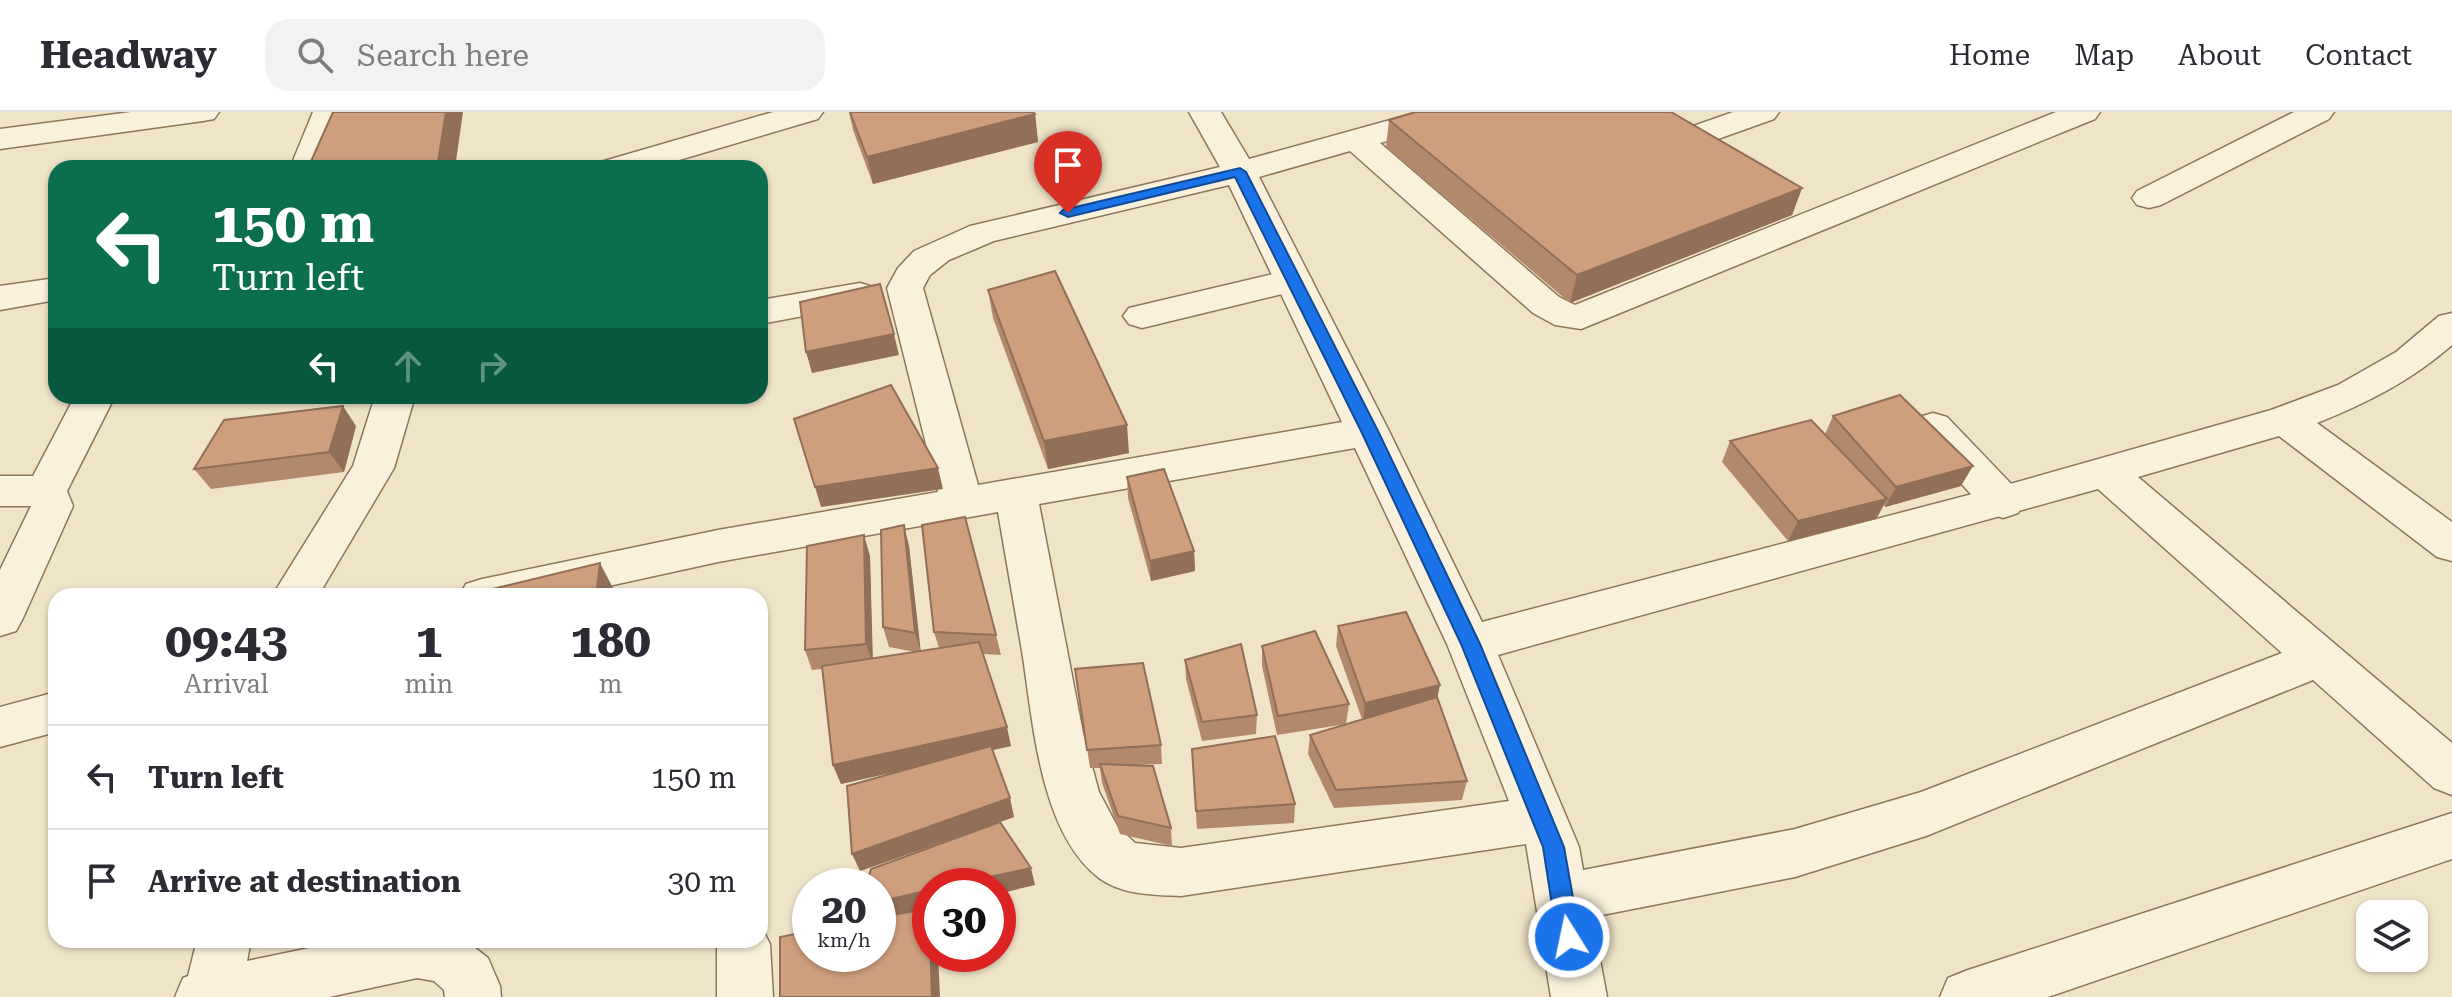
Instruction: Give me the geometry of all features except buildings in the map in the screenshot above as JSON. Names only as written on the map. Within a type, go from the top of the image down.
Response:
[{"type":"street","points":[[0,139],[203,112]]},
{"type":"street","points":[[310,160],[329,112]]},
{"type":"street","points":[[643,160],[807,112]]},
{"type":"street","points":[[1205,112],[1240,172],[1294,280],[1470,644],[1553,847],[1579,997]]},
{"type":"street","points":[[962,503],[905,288],[910,274],[923,260],[982,233],[1240,172],[1454,112]]},
{"type":"street","points":[[1679,142],[1763,112]]},
{"type":"street","points":[[1357,140],[1546,305],[1568,317],[1581,317],[2084,112]]},
{"type":"street","points":[[2149,198],[2318,112]]},
{"type":"street","points":[[1142,316],[1294,280]]},
{"type":"street","points":[[768,311],[905,288]]},
{"type":"street","points":[[0,298],[48,290]]},
{"type":"street","points":[[1470,644],[2003,502],[2285,420],[2352,394],[2398,368],[2452,325]]},
{"type":"street","points":[[0,618],[52,506],[46,491],[91,404]]},
{"type":"street","points":[[300,588],[373,468],[393,404]]},
{"type":"street","points":[[2285,420],[2452,545]]},
{"type":"street","points":[[1933,427],[2003,502]]},
{"type":"street","points":[[520,588],[718,546],[1369,431]]},
{"type":"street","points":[[2106,473],[2452,773]]},
{"type":"street","points":[[0,491],[46,491]]},
{"type":"street","points":[[1016,493],[1066,765],[1084,816],[1098,842],[1124,865],[1134,870],[1181,872],[1542,819]]},
{"type":"street","points":[[1585,894],[1795,853],[1926,813],[2319,658]]},
{"type":"street","points":[[0,727],[48,714]]},
{"type":"street","points":[[1968,997],[2452,836]]},
{"type":"street","points":[[222,948],[209,996],[417,952],[443,955],[463,968],[474,991],[473,997]]},
{"type":"street","points":[[743,948],[745,997]]},
{"type":"route","points":[[1068,213],[1240,172],[1369,431],[1470,644],[1553,847],[1569,937]]}]
